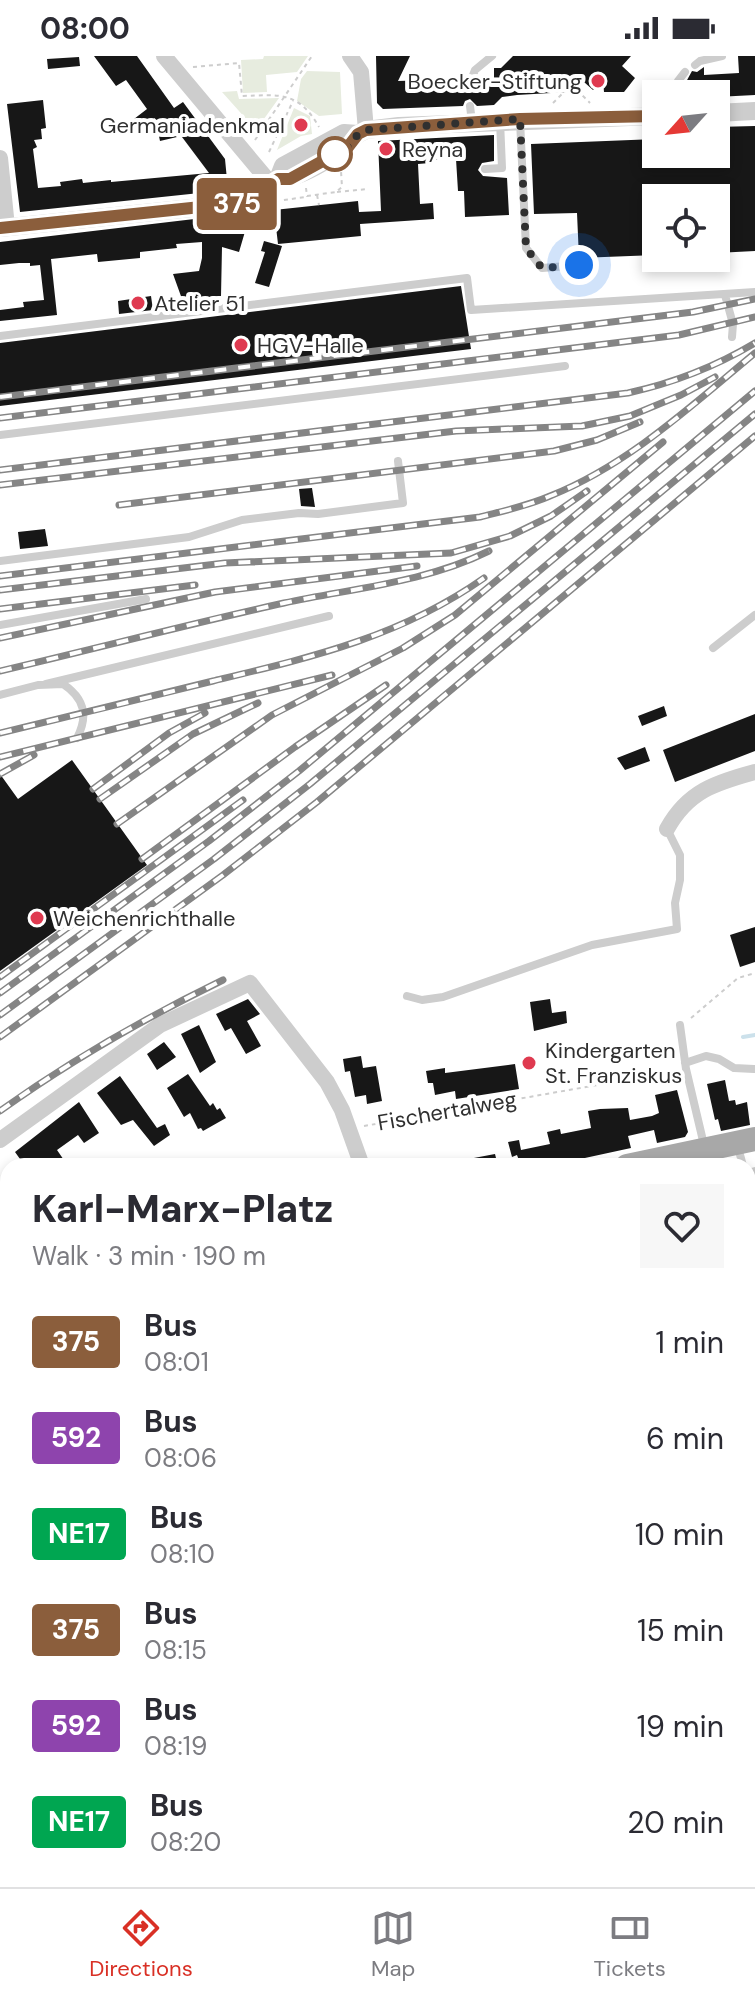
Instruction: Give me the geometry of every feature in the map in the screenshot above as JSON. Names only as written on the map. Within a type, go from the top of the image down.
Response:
[{"type":"main road","points":[[676,1158],[705,1150],[745,1149]]},
{"type":"street","points":[[164,56],[272,188]]},
{"type":"street","points":[[0,158],[4,228],[239,203],[348,147],[362,132],[361,72],[353,57]]},
{"type":"street","points":[[730,112],[755,111]]},
{"type":"street","points":[[272,188],[283,166],[344,133],[471,114],[500,120],[642,116]]},
{"type":"street","points":[[667,829],[677,812],[708,786],[755,772]]},
{"type":"street","points":[[0,1140],[160,1025],[250,983],[327,1082],[359,1158]]},
{"type":"lane","points":[[469,86],[475,70],[492,56]]},
{"type":"lane","points":[[695,65],[722,56]]},
{"type":"lane","points":[[679,80],[685,72]]},
{"type":"lane","points":[[520,119],[526,248],[542,268],[579,265]]},
{"type":"lane","points":[[485,169],[502,168],[500,120]]},
{"type":"lane","points":[[0,336],[467,278],[471,310],[755,292]]},
{"type":"lane","points":[[725,295],[733,324],[732,337]]},
{"type":"lane","points":[[232,308],[234,296]]},
{"type":"lane","points":[[0,435],[565,366]]},
{"type":"lane","points":[[0,561],[189,537],[242,520],[403,503],[398,461]]},
{"type":"lane","points":[[0,625],[146,599]]},
{"type":"lane","points":[[713,648],[755,615]]},
{"type":"lane","points":[[0,695],[329,616]]},
{"type":"lane","points":[[46,684],[63,684],[82,702],[84,721],[77,738]]},
{"type":"lane","points":[[407,996],[422,1000],[443,997],[592,945],[677,929],[675,903],[680,880],[680,855],[667,829]]},
{"type":"lane","points":[[680,1025],[705,1150]]},
{"type":"lane","points":[[686,1066],[706,1056],[734,1068],[754,1069]]},
{"type":"path","points":[[246,154],[312,56]]},
{"type":"path","points":[[180,77],[190,67],[239,63],[242,96],[285,94],[311,114],[321,131]]},
{"type":"path","points":[[269,152],[293,100]]},
{"type":"path","points":[[336,192],[342,187],[340,163]]},
{"type":"path","points":[[299,174],[305,180],[307,196]]},
{"type":"path","points":[[272,188],[307,196],[368,189]]},
{"type":"path","points":[[317,195],[319,205]]},
{"type":"path","points":[[680,1025],[738,978],[755,973]]},
{"type":"path","name":"Fischertalweg","points":[[349,1129],[686,1066]]},
{"type":"shaded area","points":[[264,56],[308,56],[297,72],[266,75],[267,92],[243,93],[241,60],[263,59]]},
{"type":"shaded area","points":[[307,71],[340,72],[342,114],[319,116],[297,101],[301,79]]},
{"type":"shaded area","points":[[237,91],[239,99],[279,98],[256,130],[222,92]]},
{"type":"shaded area","points":[[294,108],[310,116],[312,134],[301,136],[277,150]]},
{"type":"building","points":[[94,56],[137,56],[174,108],[183,102],[225,159],[228,190],[20,212],[7,104],[43,100],[46,128],[41,129],[42,139],[34,140],[37,147],[33,149],[38,188],[61,186],[60,182],[82,179],[83,183],[111,182],[209,173],[176,129],[177,137],[160,141],[155,118],[135,134],[134,119],[147,109],[126,80],[116,86]]},
{"type":"building","points":[[376,56],[410,56],[398,81],[430,80],[430,85],[461,84],[464,91],[469,93],[483,79],[494,80],[494,68],[501,68],[513,56],[631,56],[622,66],[635,78],[624,92],[604,92],[603,80],[593,90],[584,82],[572,95],[568,92],[517,95],[502,97],[494,105],[477,106],[470,99],[463,106],[383,109],[377,103]]},
{"type":"building","points":[[738,56],[755,56],[755,95],[730,96],[730,80],[687,80],[692,71],[697,72],[704,67],[704,75],[739,73]]},
{"type":"building","points":[[79,57],[80,66],[48,69],[47,59]]},
{"type":"building","points":[[755,126],[755,251],[730,252],[730,184],[642,184],[642,256],[579,258],[577,213],[534,214],[531,144],[642,140],[642,168],[730,168],[730,127]]},
{"type":"building","points":[[494,135],[494,161],[482,163],[478,170],[483,176],[507,178],[509,215],[465,217],[464,191],[458,191],[456,159],[430,160],[430,163],[418,164],[420,204],[433,203],[434,219],[360,224],[361,236],[278,244],[274,210],[358,201],[359,212],[381,211],[378,141]]},
{"type":"building","points":[[245,213],[249,218],[239,252],[222,247],[221,296],[182,299],[173,274],[199,271],[202,242],[176,244],[177,248],[140,252],[140,258],[98,262],[97,254],[51,259],[57,315],[0,321],[0,310],[24,307],[23,302],[44,300],[40,265],[0,265],[0,242]]},
{"type":"building","points":[[264,241],[282,246],[269,287],[255,283],[265,252],[261,251]]},
{"type":"building","name":"HGV-Halle","points":[[461,286],[471,349],[0,406],[0,343]]},
{"type":"building","points":[[151,296],[153,310],[119,314],[118,301]]},
{"type":"building","points":[[312,488],[315,507],[301,506],[299,489]]},
{"type":"building","points":[[45,529],[48,546],[20,549],[18,532]]},
{"type":"building","points":[[664,706],[667,716],[642,726],[638,716]]},
{"type":"building","points":[[755,714],[755,751],[675,782],[663,750]]},
{"type":"building","points":[[645,747],[650,761],[625,770],[617,758]]},
{"type":"building","name":"Weichenrichthalle","points":[[72,760],[147,865],[0,971],[0,774],[18,799]]},
{"type":"building","points":[[755,927],[755,962],[740,967],[730,935]]},
{"type":"building","points":[[248,999],[260,1014],[247,1021],[261,1046],[246,1054],[231,1028],[225,1031],[216,1014]]},
{"type":"building","points":[[550,999],[552,1013],[566,1011],[567,1023],[534,1031],[530,1002]]},
{"type":"building","points":[[199,1025],[216,1062],[200,1073],[181,1034]]},
{"type":"building","points":[[164,1042],[176,1057],[157,1070],[147,1054]]},
{"type":"building","points":[[361,1056],[363,1068],[376,1066],[382,1101],[367,1104],[366,1095],[355,1097],[350,1071],[345,1072],[343,1059]]},
{"type":"building","points":[[515,1064],[519,1089],[456,1099],[455,1091],[435,1095],[426,1071],[445,1068],[445,1073]]},
{"type":"building","points":[[188,1074],[210,1106],[213,1103],[217,1110],[220,1108],[226,1118],[203,1131],[198,1129],[190,1113],[184,1117],[167,1088]]},
{"type":"building","points":[[120,1076],[157,1128],[165,1124],[170,1135],[154,1146],[133,1120],[121,1125],[97,1093]]},
{"type":"building","points":[[725,1080],[729,1101],[735,1100],[736,1105],[747,1102],[750,1125],[721,1131],[718,1119],[715,1120],[707,1084]]},
{"type":"building","points":[[677,1090],[688,1132],[685,1137],[657,1143],[654,1130],[628,1136],[631,1148],[585,1158],[512,1157],[508,1142],[519,1140],[521,1150],[550,1144],[547,1132],[560,1129],[561,1134],[591,1128],[588,1111],[628,1108],[630,1120],[659,1113],[655,1095]]},
{"type":"building","points":[[79,1102],[99,1133],[84,1143],[78,1135],[57,1150],[62,1158],[19,1158],[15,1152]]},
{"type":"building","points":[[495,1154],[496,1158],[474,1158]]},
{"type":"waterway","points":[[743,1037],[755,1035]]},
{"type":"railway","points":[[0,397],[693,312],[755,299]]},
{"type":"railway","points":[[0,418],[679,335],[755,317]]},
{"type":"railway","points":[[0,470],[628,393],[693,373],[755,343]]},
{"type":"railway","points":[[0,576],[480,517],[524,505],[579,483],[632,451],[755,353]]},
{"type":"railway","points":[[0,485],[456,431],[582,426],[630,416],[715,377]]},
{"type":"railway","points":[[0,993],[209,841],[299,771],[755,391]]},
{"type":"railway","points":[[0,1015],[214,859],[310,784],[755,414]]},
{"type":"railway","points":[[119,505],[554,451],[597,440],[640,422]]},
{"type":"railway","points":[[0,1037],[223,875],[317,802],[755,436]]},
{"type":"railway","points":[[117,824],[272,715],[403,648],[455,615],[663,442]]},
{"type":"railway","points":[[0,590],[225,563],[451,553],[510,536],[551,516],[587,491]]},
{"type":"railway","points":[[0,671],[284,603],[414,578],[489,551]]},
{"type":"railway","points":[[0,638],[215,592],[417,566]]},
{"type":"railway","points":[[0,733],[354,643],[420,616],[484,578]]},
{"type":"railway","points":[[0,609],[195,585]]},
{"type":"railway","points":[[0,757],[332,675]]},
{"type":"railway","points":[[142,859],[386,685]]},
{"type":"railway","points":[[100,799],[193,734],[258,703]]},
{"type":"railway","points":[[93,789],[169,733],[205,713]]},
{"type":"railway","points":[[0,774],[34,755]]},
{"type":"railway","points":[[0,977],[243,800]]},
{"type":"railway","points":[[0,1111],[108,1041],[223,980]]},
{"type":"bus line","name":"375","points":[[0,228],[239,203],[278,179],[290,179],[348,147],[358,134],[366,130],[520,119],[642,117]]},
{"type":"place","name":"Boecker-Stiftung","points":[[598,81]]},
{"type":"place","name":"Germaniadenkmal","points":[[301,125]]},
{"type":"place","name":"Reyna","points":[[386,149]]},
{"type":"place","name":"Atelier 51","points":[[138,303]]},
{"type":"place","name":"HGV-Halle","points":[[241,345]]},
{"type":"place","name":"Weichenrichthalle","points":[[37,918]]},
{"type":"place","name":"Kindergarten St. Franziskus","points":[[529,1063]]},
{"type":"route","points":[[335,154],[348,147],[358,134],[366,130],[520,119],[526,248],[542,268],[579,265]]}]
